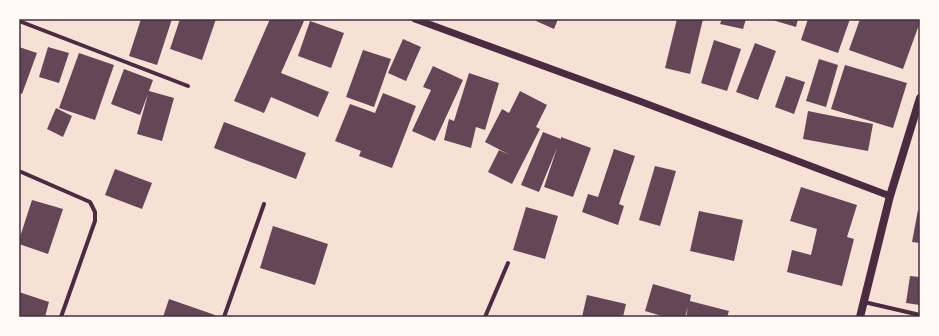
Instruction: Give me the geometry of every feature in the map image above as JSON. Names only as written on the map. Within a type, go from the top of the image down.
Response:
[{"type":"main road","points":[[860,317],[890,196],[920,98]]},
{"type":"street","points":[[415,19],[890,196]]},
{"type":"street","points":[[19,21],[188,86]]},
{"type":"street","points":[[19,171],[90,202],[94,212],[95,221],[61,317]]},
{"type":"street","points":[[224,317],[264,204]]},
{"type":"street","points":[[486,317],[508,263]]},
{"type":"street","points":[[864,302],[920,315]]},
{"type":"building","points":[[141,19],[172,19],[157,65],[129,56]]},
{"type":"building","points":[[180,19],[216,19],[202,60],[170,49]]},
{"type":"building","points":[[270,19],[299,19],[304,21],[281,73],[329,92],[318,117],[271,97],[264,113],[234,101]]},
{"type":"building","points":[[537,19],[558,19],[554,29],[536,21]]},
{"type":"building","points":[[677,19],[703,19],[690,74],[665,68]]},
{"type":"building","points":[[722,19],[746,19],[743,29],[720,24]]},
{"type":"building","points":[[769,19],[798,19],[796,27]]},
{"type":"building","points":[[808,19],[850,19],[838,53],[801,40]]},
{"type":"building","points":[[860,19],[920,19],[903,69],[849,50]]},
{"type":"building","points":[[310,21],[344,33],[331,68],[298,56]]},
{"type":"building","points":[[403,39],[421,47],[406,81],[388,73]]},
{"type":"building","points":[[714,40],[741,49],[727,91],[701,83]]},
{"type":"building","points":[[755,43],[776,51],[758,100],[736,92]]},
{"type":"building","points":[[19,47],[37,53],[22,94],[19,93]]},
{"type":"building","points":[[48,47],[69,53],[59,83],[39,77]]},
{"type":"building","points":[[363,50],[391,59],[374,107],[346,97]]},
{"type":"building","points":[[79,53],[114,65],[95,120],[59,108]]},
{"type":"building","points":[[819,59],[838,65],[826,107],[806,101]]},
{"type":"building","points":[[845,65],[907,83],[893,128],[831,109]]},
{"type":"building","points":[[433,66],[463,80],[435,141],[412,131],[431,90],[423,87]]},
{"type":"building","points":[[124,69],[153,80],[149,91],[174,98],[162,141],[137,134],[148,94],[140,115],[111,104]]},
{"type":"building","points":[[469,73],[499,83],[485,130],[476,127],[471,148],[444,140],[449,119],[454,121]]},
{"type":"building","points":[[786,76],[805,82],[794,114],[775,107]]},
{"type":"building","points":[[520,91],[547,105],[536,127],[540,129],[512,184],[488,172],[499,150],[510,155],[485,142],[502,109],[509,113]]},
{"type":"building","points":[[383,93],[416,106],[392,168],[359,156],[361,151],[335,141],[350,104],[375,113]]},
{"type":"building","points":[[56,108],[72,116],[63,137],[47,129]]},
{"type":"building","points":[[808,111],[873,124],[868,151],[803,139]]},
{"type":"building","points":[[224,122],[306,153],[296,179],[214,148]]},
{"type":"building","points":[[543,132],[591,148],[573,197],[544,187],[557,148],[539,192],[521,185]]},
{"type":"building","points":[[614,149],[635,156],[619,204],[624,206],[618,225],[582,212],[588,194],[598,197]]},
{"type":"building","points":[[655,166],[676,171],[660,226],[639,220]]},
{"type":"building","points":[[115,169],[152,183],[142,209],[105,195]]},
{"type":"building","points":[[801,187],[857,205],[847,237],[854,239],[842,286],[787,272],[792,250],[811,255],[817,229],[790,221]]},
{"type":"building","points":[[32,200],[63,209],[48,254],[19,244]]},
{"type":"building","points":[[526,207],[558,216],[545,259],[513,250]]},
{"type":"building","points":[[918,210],[920,210],[920,243],[912,242]]},
{"type":"building","points":[[699,211],[743,220],[734,261],[690,251]]},
{"type":"building","points":[[273,226],[328,244],[315,285],[260,268]]},
{"type":"building","points":[[910,276],[920,277],[920,305],[906,303]]},
{"type":"building","points":[[653,284],[691,295],[690,301],[729,311],[727,317],[686,317],[688,307],[685,317],[665,317],[645,311]]},
{"type":"building","points":[[19,292],[49,302],[45,317],[19,317]]},
{"type":"building","points":[[587,295],[626,304],[623,317],[582,317]]},
{"type":"building","points":[[169,299],[215,315],[214,317],[163,317]]}]
